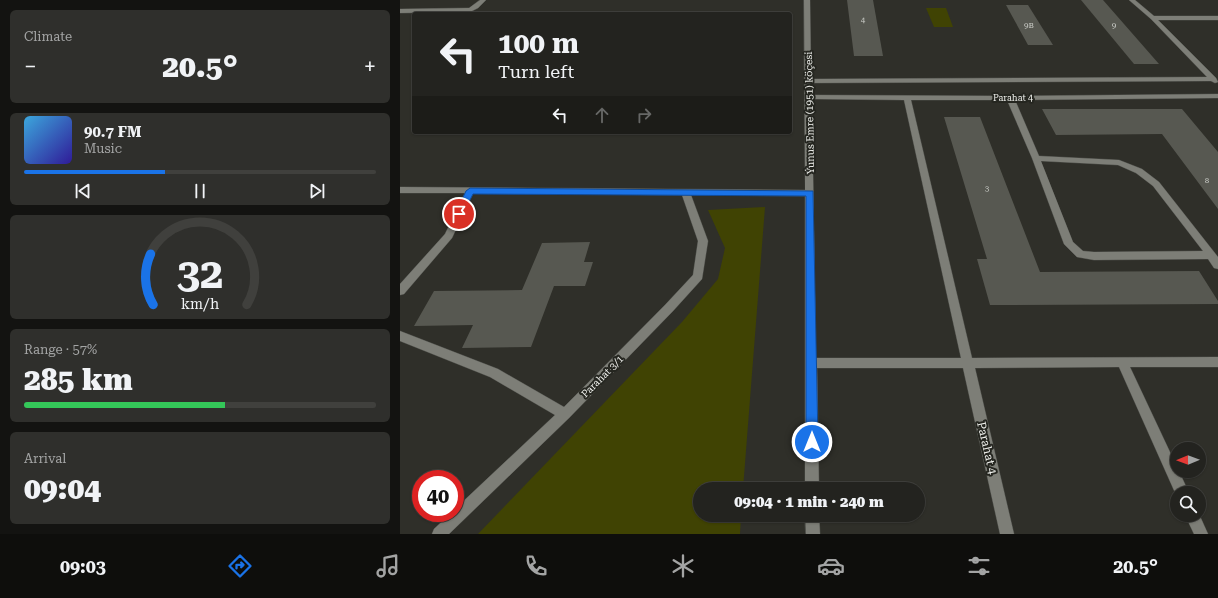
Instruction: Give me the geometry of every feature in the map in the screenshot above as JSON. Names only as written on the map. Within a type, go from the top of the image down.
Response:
[{"type":"street","points":[[400,11],[470,10],[476,7],[483,0]]},
{"type":"street","name":"Ýunus Emre (1951) köçesi","points":[[807,0],[812,363],[812,482]]},
{"type":"street","name":"Parahat 4","points":[[1132,0],[1153,18],[1216,82]]},
{"type":"street","points":[[1153,18],[1218,18]]},
{"type":"street","name":"Parahat 4","points":[[808,81],[1216,82]]},
{"type":"street","name":"Parahat 4","points":[[809,97],[1010,98],[1218,96]]},
{"type":"street","name":"Parahat 4","points":[[907,98],[1007,534]]},
{"type":"street","points":[[1010,98],[1036,158],[1069,244],[1080,254],[1094,256],[1211,255]]},
{"type":"street","points":[[1036,158],[1120,163],[1138,171],[1156,184],[1218,265]]},
{"type":"street","points":[[400,190],[810,193]]},
{"type":"street","points":[[400,291],[449,236],[470,191]]},
{"type":"street","name":"Parahat 3/1","points":[[440,534],[565,414],[669,308],[698,276],[703,241],[685,192]]},
{"type":"street","points":[[400,336],[494,373],[565,414]]},
{"type":"street","points":[[1122,362],[1179,486]]},
{"type":"street","points":[[812,363],[1218,362]]},
{"type":"street","points":[[812,522],[812,534]]},
{"type":"street","points":[[1195,522],[1201,534]]},
{"type":"shaded area","points":[[926,8],[946,8],[953,27],[934,27]]},
{"type":"shaded area","points":[[765,207],[744,482],[693,482],[693,522],[741,522],[740,534],[478,534],[682,322],[718,279],[725,248],[708,210]]},
{"type":"building","points":[[847,0],[873,0],[883,56],[854,56]]},
{"type":"building","points":[[1081,0],[1103,0],[1159,64],[1134,64]]},
{"type":"building","points":[[1006,5],[1028,5],[1053,45],[1028,45]]},
{"type":"building","points":[[1042,109],[1182,109],[1218,152],[1218,209],[1162,134],[1056,135]]},
{"type":"building","points":[[944,117],[980,117],[1040,272],[1199,271],[1218,301],[1218,304],[990,305],[977,259],[987,259]]},
{"type":"building","points":[[590,242],[584,262],[593,262],[585,286],[554,286],[531,347],[462,348],[473,325],[414,326],[434,291],[522,290],[542,243]]},
{"type":"route","points":[[459,214],[470,191],[810,193],[812,442]]}]
